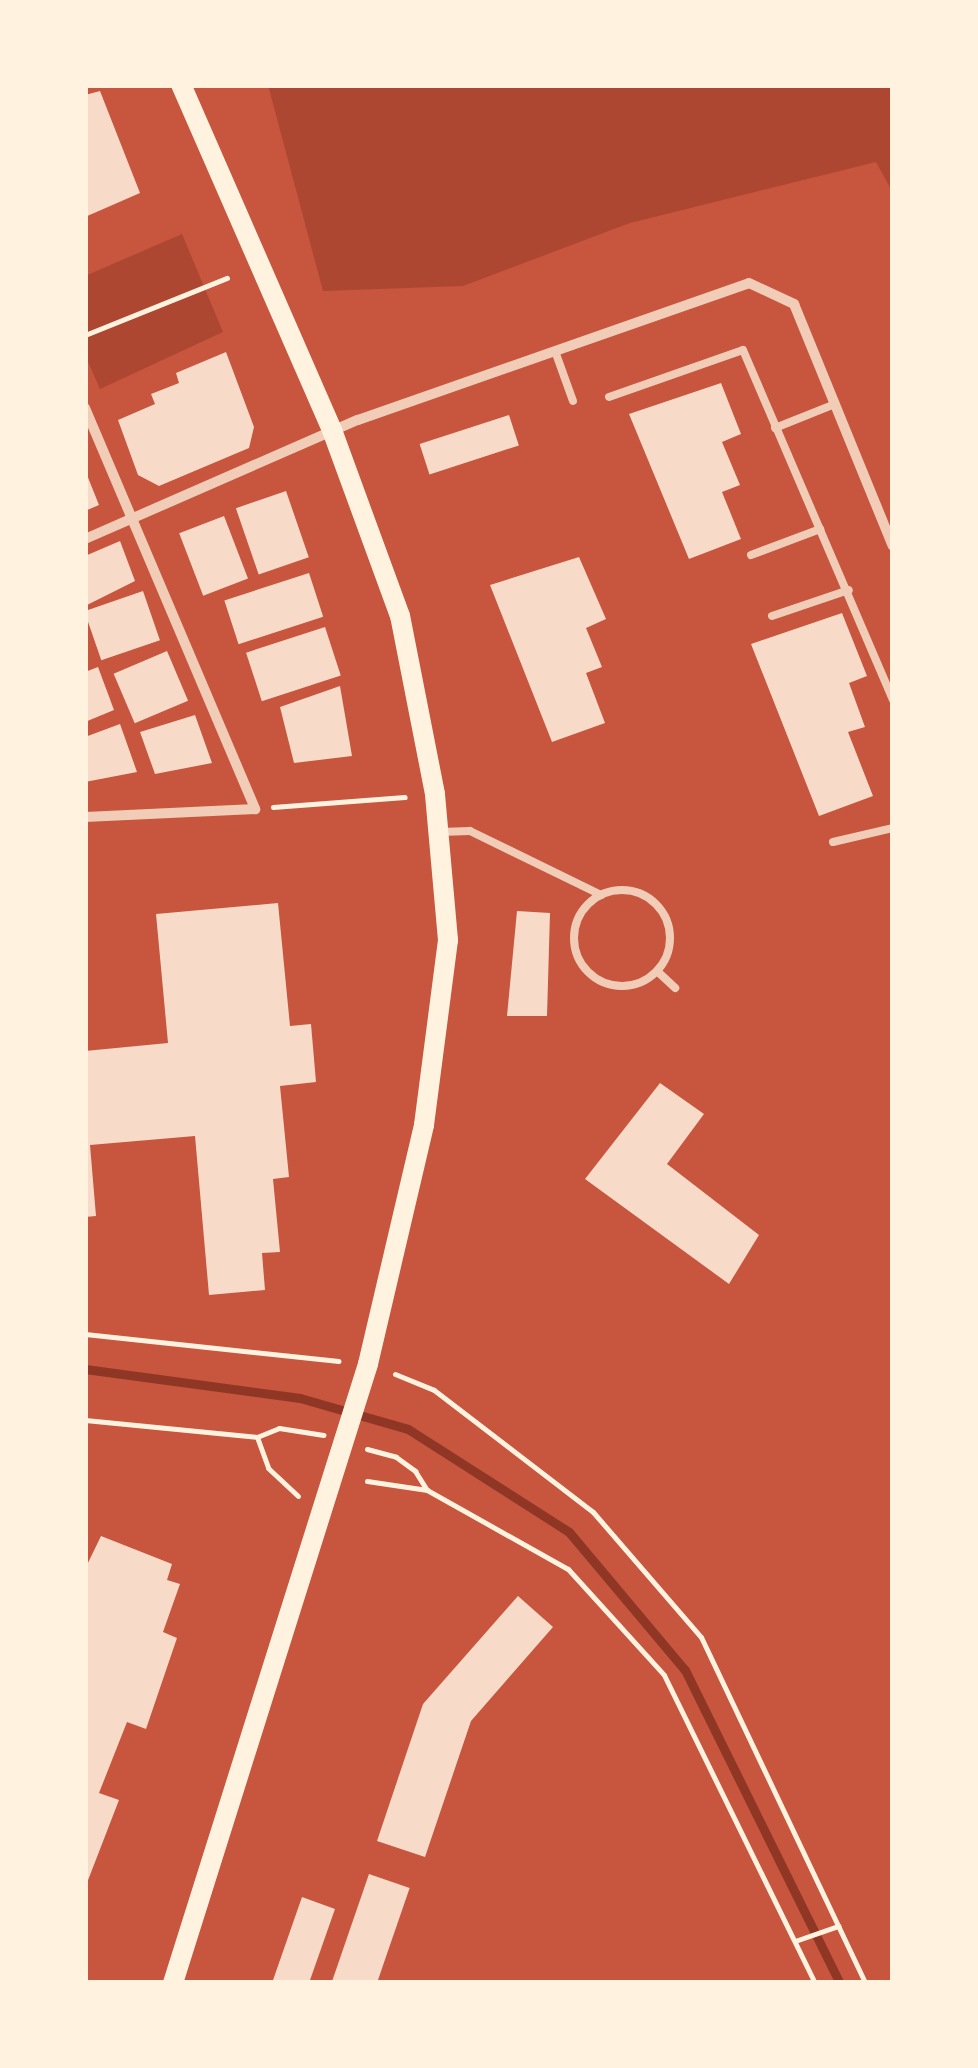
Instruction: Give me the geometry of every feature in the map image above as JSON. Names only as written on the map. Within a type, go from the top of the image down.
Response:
[{"type":"main road","points":[[173,1983],[336,1446],[362,1383],[428,1091],[448,940],[440,832],[400,616],[332,430],[181,85]]},
{"type":"street","points":[[85,539],[332,430],[749,283],[794,304],[893,546]]},
{"type":"street","points":[[85,408],[255,809],[85,818]]},
{"type":"lane","points":[[609,397],[743,350],[893,700]]},
{"type":"lane","points":[[555,351],[573,402]]},
{"type":"lane","points":[[775,428],[835,404]]},
{"type":"lane","points":[[752,554],[820,528]]},
{"type":"lane","points":[[772,616],[849,590]]},
{"type":"lane","points":[[833,842],[893,828]]},
{"type":"lane","points":[[440,832],[470,831],[601,895],[634,892],[661,910],[670,941],[658,971],[630,986],[600,981],[588,972],[575,945],[580,916],[601,895]]},
{"type":"lane","points":[[658,971],[675,988]]},
{"type":"path","points":[[85,335],[227,278]]},
{"type":"path","points":[[255,809],[405,797]]},
{"type":"path","points":[[85,1334],[339,1361]]},
{"type":"path","points":[[395,1374],[434,1390],[593,1512],[701,1636],[866,1983]]},
{"type":"path","points":[[85,1420],[257,1438],[279,1428],[336,1446]]},
{"type":"path","points":[[257,1438],[268,1468],[298,1496]]},
{"type":"path","points":[[364,1448],[396,1458],[415,1471],[427,1490]]},
{"type":"path","points":[[367,1481],[427,1490],[568,1569],[664,1675],[815,1983]]},
{"type":"path","points":[[795,1941],[838,1926]]},
{"type":"shaded area","points":[[268,85],[893,85],[893,193],[876,162],[630,223],[463,286],[323,291]]},
{"type":"shaded area","points":[[182,234],[223,332],[100,389],[85,355],[85,276]]},
{"type":"building","points":[[100,91],[140,193],[85,217],[85,95]]},
{"type":"building","points":[[226,352],[254,427],[249,448],[159,486],[138,475],[118,420],[155,404],[151,394],[179,383],[176,373]]},
{"type":"building","points":[[721,383],[741,434],[722,442],[740,485],[722,492],[741,539],[689,559],[629,414]]},
{"type":"building","points":[[509,415],[519,445],[429,474],[420,444]]},
{"type":"building","points":[[85,470],[99,505],[85,511]]},
{"type":"building","points":[[286,491],[309,557],[259,574],[236,508]]},
{"type":"building","points":[[224,516],[248,579],[203,596],[179,533]]},
{"type":"building","points":[[120,541],[135,581],[85,606],[85,556]]},
{"type":"building","points":[[579,557],[606,619],[586,628],[602,667],[586,673],[605,723],[552,742],[490,585]]},
{"type":"building","points":[[309,573],[323,617],[239,644],[224,601]]},
{"type":"building","points":[[143,591],[160,640],[101,660],[85,611]]},
{"type":"building","points":[[842,613],[867,676],[849,683],[865,727],[848,732],[873,796],[819,816],[751,644]]},
{"type":"building","points":[[325,627],[341,676],[262,701],[246,653]]},
{"type":"building","points":[[167,651],[188,701],[135,723],[114,674]]},
{"type":"building","points":[[98,667],[114,710],[85,722],[85,672]]},
{"type":"building","points":[[340,686],[352,756],[294,763],[280,707]]},
{"type":"building","points":[[195,715],[212,763],[155,774],[140,732]]},
{"type":"building","points":[[120,724],[137,772],[85,782],[85,737]]},
{"type":"building","points":[[278,903],[290,1026],[311,1024],[316,1082],[280,1086],[289,1177],[273,1179],[280,1252],[262,1253],[265,1290],[209,1295],[195,1136],[90,1145],[96,1216],[85,1217],[85,1051],[168,1043],[156,914]]},
{"type":"building","points":[[517,911],[550,913],[547,1016],[507,1016]]},
{"type":"building","points":[[660,1083],[704,1114],[667,1164],[759,1235],[729,1284],[585,1179]]},
{"type":"building","points":[[101,1536],[172,1564],[167,1580],[180,1584],[163,1632],[177,1638],[146,1729],[127,1722],[99,1793],[119,1800],[85,1888],[85,1569]]},
{"type":"building","points":[[518,1596],[553,1627],[471,1721],[425,1857],[377,1841],[423,1704]]},
{"type":"building","points":[[369,1874],[410,1888],[377,1983],[332,1983]]},
{"type":"building","points":[[302,1897],[335,1909],[309,1983],[272,1983]]},
{"type":"waterway","points":[[85,1369],[300,1398],[408,1429],[569,1532],[685,1670],[840,1983]]}]
